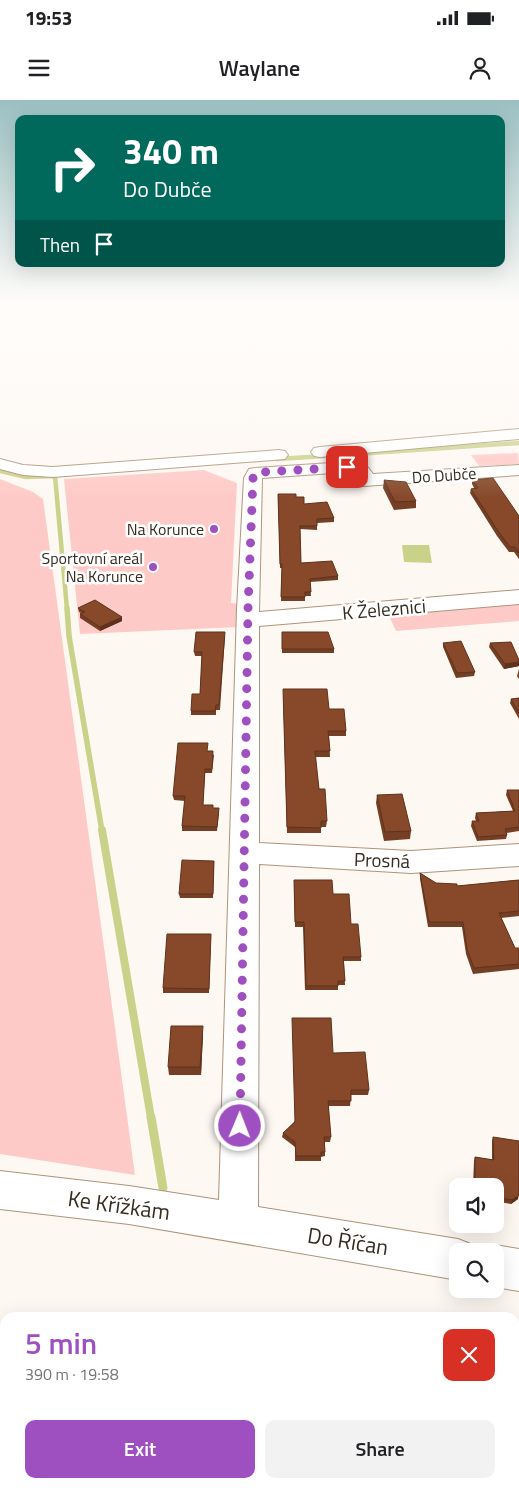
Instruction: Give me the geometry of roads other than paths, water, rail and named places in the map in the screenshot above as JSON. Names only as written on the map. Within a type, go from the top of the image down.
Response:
[{"type":"street","points":[[0,464],[23,470],[53,472],[228,460],[519,434]]},
{"type":"street","name":"Do Dubče","points":[[248,620],[251,487],[516,474]]},
{"type":"street","name":"K Železnici","points":[[248,620],[519,597]]},
{"type":"street","points":[[238,1223],[248,620]]},
{"type":"street","name":"Prosná","points":[[245,853],[411,862],[519,855]]},
{"type":"street","name":"Ke Křížkám","points":[[0,1190],[129,1205],[238,1223]]},
{"type":"street","name":"Do Říčan","points":[[238,1223],[449,1258]]},
{"type":"street","points":[[504,1268],[519,1270]]},
{"type":"waterway","points":[[342,455],[519,443]]},
{"type":"waterway","points":[[277,459],[325,456]]},
{"type":"waterway","points":[[0,471],[26,477],[53,476]]},
{"type":"waterway","points":[[55,476],[67,609]]},
{"type":"waterway","points":[[67,608],[69,636],[102,831]]},
{"type":"waterway","points":[[102,830],[151,1118]]},
{"type":"waterway","points":[[151,1117],[163,1188]]},
{"type":"place","name":"Na Korunce","points":[[214,529]]},
{"type":"place","name":"Sportovní areál Na Korunce","points":[[153,567]]}]
